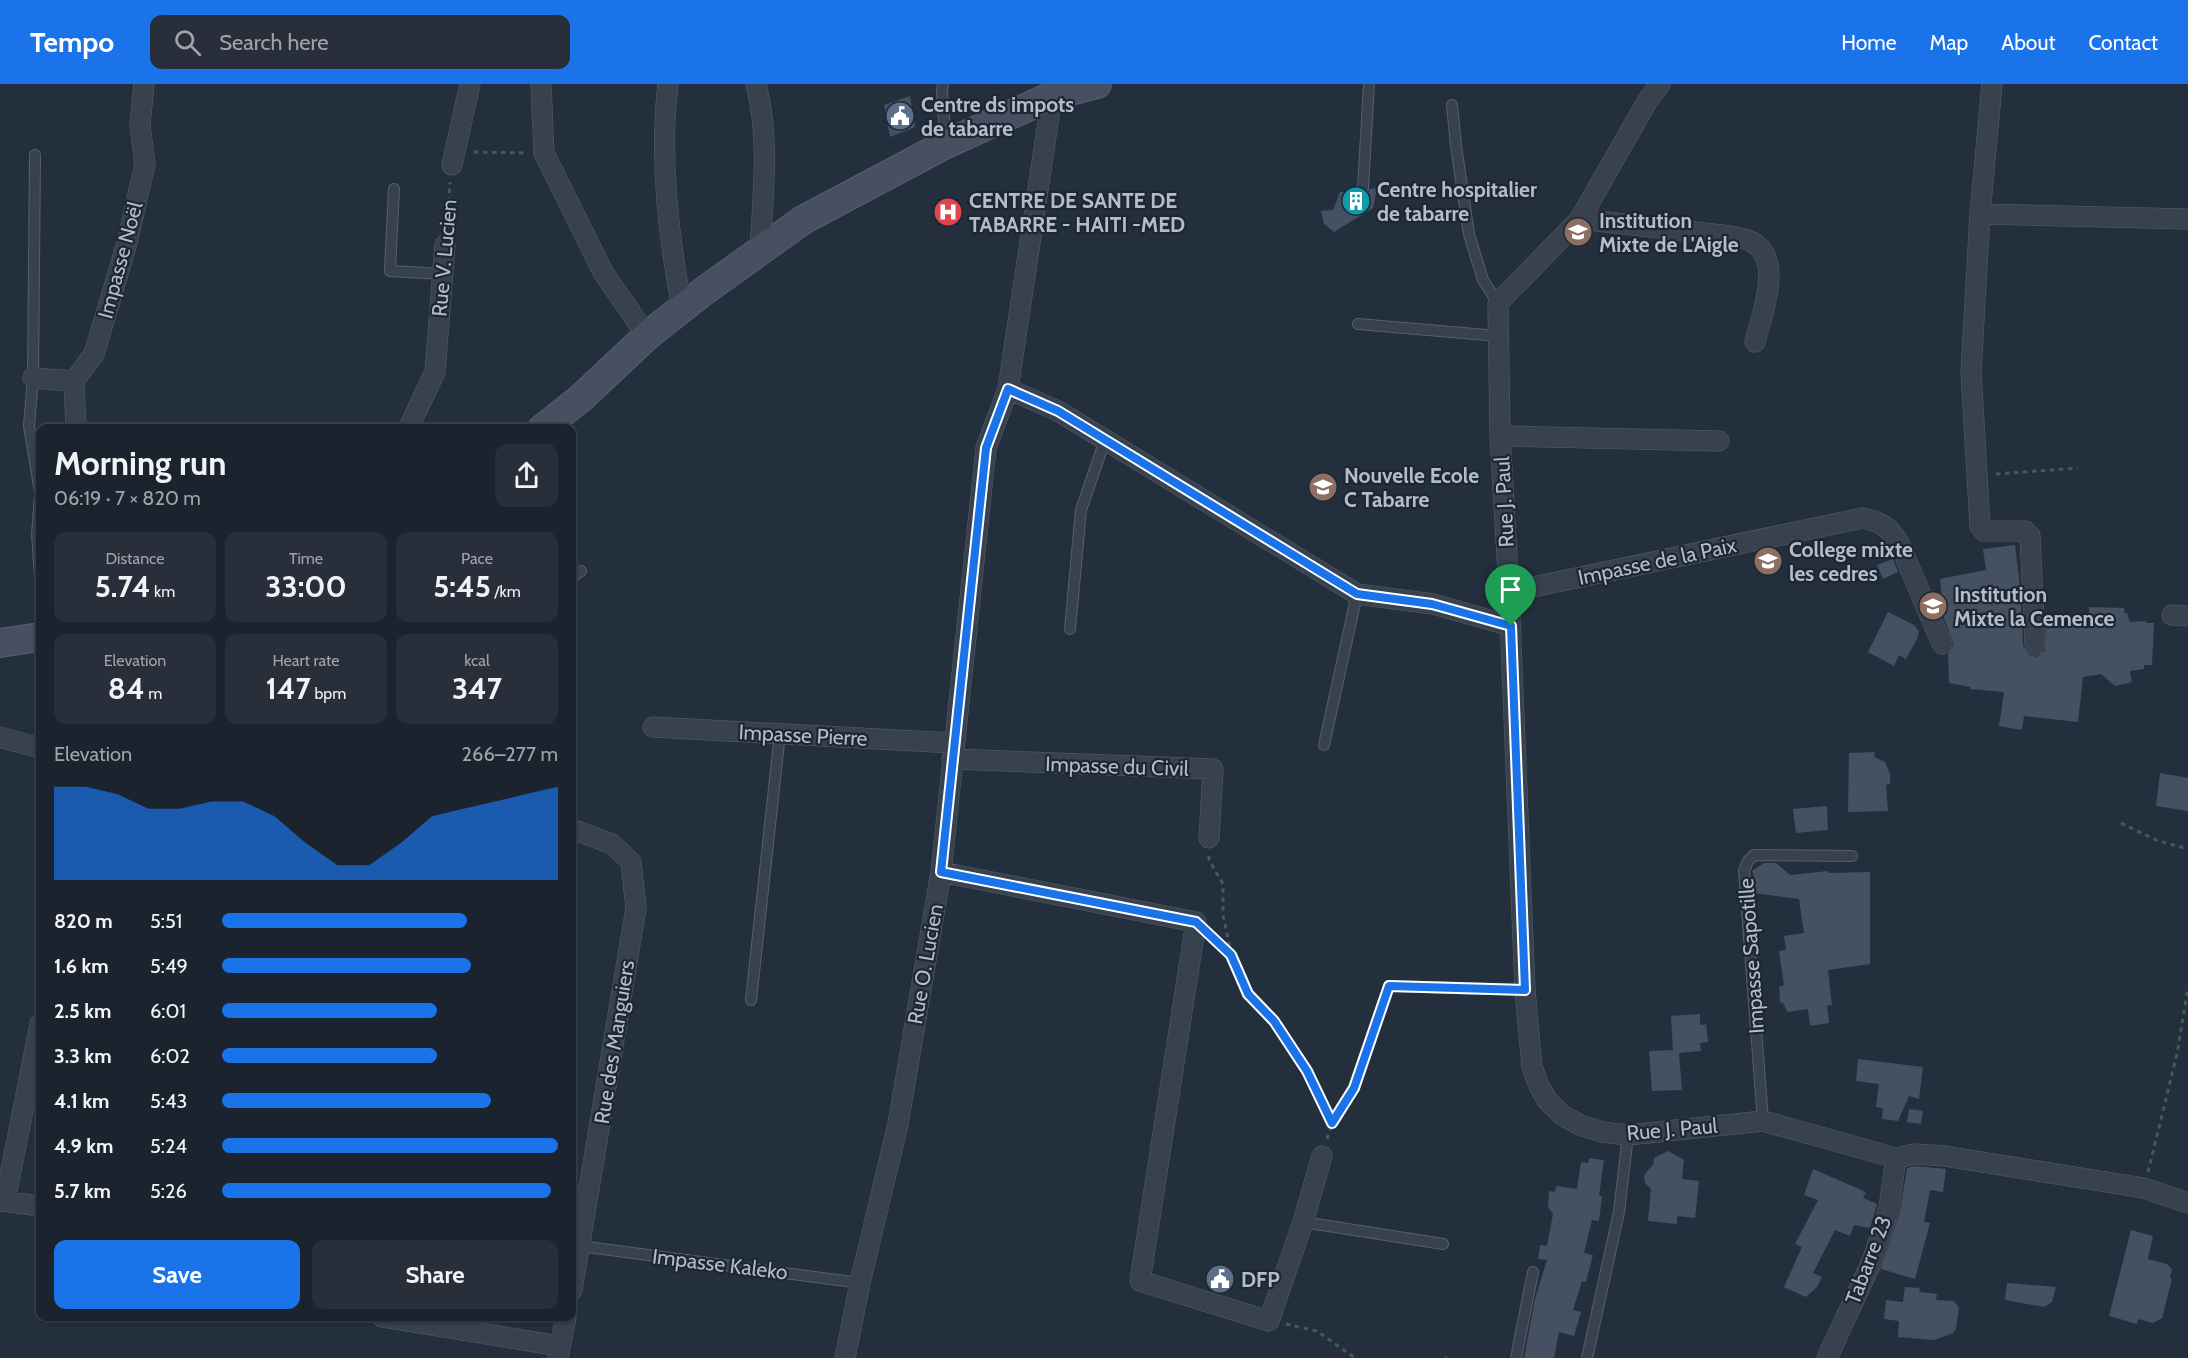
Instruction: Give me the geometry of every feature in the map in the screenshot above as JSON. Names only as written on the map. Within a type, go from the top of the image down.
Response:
[{"type":"main road","points":[[548,424],[581,398],[647,336],[803,220],[946,144],[1052,96],[1097,84]]},
{"type":"main road","points":[[0,643],[36,638]]},
{"type":"street","name":"Impasse Noël","points":[[74,381],[94,354],[127,243],[145,164],[140,125],[144,84]]},
{"type":"street","points":[[453,159],[470,84]]},
{"type":"street","points":[[541,84],[544,153],[603,272],[647,336]]},
{"type":"street","points":[[668,84],[665,171],[672,255],[682,308]]},
{"type":"street","points":[[756,84],[765,145],[760,250]]},
{"type":"street","points":[[1498,303],[1580,219],[1648,100],[1660,84]]},
{"type":"street","points":[[1992,84],[1980,214],[1971,372],[1976,475],[1981,529],[1984,531],[2025,531],[2030,536],[2035,645]]},
{"type":"street","name":"Rue O. Lucien","points":[[846,1358],[860,1282],[898,1124],[941,872],[986,448],[1008,389],[1052,96]]},
{"type":"street","points":[[1980,214],[2188,219]]},
{"type":"street","points":[[1580,219],[1730,236],[1750,241],[1762,251],[1768,262],[1770,279],[1755,342]]},
{"type":"street","name":"Rue V. Lucien","points":[[410,424],[435,372],[446,244]]},
{"type":"street","name":"Rue J. Paul","points":[[1498,303],[1500,436],[1511,626],[1525,990],[1532,1067],[1547,1100],[1562,1115],[1580,1125],[1602,1132],[1628,1135],[1763,1121],[1896,1158],[1914,1154],[1944,1156],[2144,1188],[2188,1203]]},
{"type":"street","points":[[33,378],[74,381],[76,424]]},
{"type":"street","points":[[1008,389],[1058,411],[1357,594],[1432,604],[1511,626]]},
{"type":"street","points":[[1500,436],[1719,441]]},
{"type":"street","name":"Impasse de la Paix","points":[[1509,591],[1863,518],[1878,521],[1891,530],[1899,543],[1941,644]]},
{"type":"street","name":"Impasse Pierre","points":[[653,727],[780,733],[953,751]]},
{"type":"street","points":[[0,737],[36,747]]},
{"type":"street","name":"Impasse du Civil","points":[[953,751],[1213,770],[1209,838]]},
{"type":"street","name":"Rue des Manguiers","points":[[576,830],[612,844],[631,862],[636,908],[576,1268]]},
{"type":"street","points":[[941,872],[1196,922],[1140,1281],[1269,1321],[1303,1222],[1322,1156]]},
{"type":"street","points":[[36,1043],[3,1201],[36,1205]]},
{"type":"street","name":"Tabarre 23","points":[[1827,1358],[1873,1259],[1888,1208],[1896,1158]]},
{"type":"street","points":[[402,1321],[559,1352],[565,1321]]},
{"type":"lane","points":[[943,84],[946,144]]},
{"type":"lane","points":[[1363,188],[1369,84]]},
{"type":"lane","points":[[1452,105],[1469,234],[1483,280],[1498,303]]},
{"type":"lane","points":[[35,155],[33,378],[29,426],[36,469]]},
{"type":"lane","points":[[394,189],[390,271],[443,274]]},
{"type":"lane","points":[[1358,324],[1498,336]]},
{"type":"lane","points":[[1070,629],[1081,510],[1105,440]]},
{"type":"lane","points":[[1324,745],[1357,594]]},
{"type":"lane","points":[[751,1000],[780,733]]},
{"type":"lane","name":"Impasse Sapotille","points":[[1763,1121],[1744,871],[1748,861],[1754,855],[1852,856]]},
{"type":"lane","points":[[1389,986],[1525,990]]},
{"type":"lane","points":[[1587,1358],[1619,1212],[1628,1135]]},
{"type":"lane","points":[[1303,1222],[1443,1244]]},
{"type":"lane","name":"Impasse Kaleko","points":[[580,1246],[860,1282]]},
{"type":"lane","points":[[1516,1358],[1533,1272]]},
{"type":"path","points":[[453,159],[544,153]]},
{"type":"path","name":"Rue V. Lucien","points":[[446,244],[453,159]]},
{"type":"path","points":[[1976,475],[2078,468]]},
{"type":"path","points":[[2121,823],[2156,840],[2188,849]]},
{"type":"path","points":[[1209,838],[1209,860],[1223,884],[1223,915],[1231,955],[1248,994],[1274,1021],[1307,1071],[1332,1123]]},
{"type":"path","points":[[1196,922],[1231,955]]},
{"type":"path","points":[[1322,1156],[1332,1123],[1354,1088],[1389,986]]},
{"type":"path","points":[[2144,1188],[2177,1054],[2188,987]]},
{"type":"path","points":[[1269,1321],[1317,1331],[1355,1358]]},
{"type":"building","name":"Centre ds impots de tabarre","points":[[910,96],[915,127],[890,137],[884,105]]},
{"type":"building","name":"Centre hospitalier de tabarre","points":[[1377,188],[1373,208],[1334,232],[1324,224],[1321,211],[1333,210],[1340,192],[1357,192],[1363,195],[1367,194],[1370,189]]},
{"type":"building","points":[[2015,545],[2023,646],[2029,655],[2036,657],[2045,651],[2046,625],[2079,625],[2080,616],[2089,618],[2089,607],[2124,608],[2124,613],[2127,613],[2130,622],[2154,623],[2152,665],[2144,665],[2144,669],[2130,671],[2132,682],[2115,686],[2101,674],[2083,677],[2078,722],[2024,716],[2022,730],[1999,726],[2004,692],[1970,689],[1971,687],[1949,683],[1948,654],[1954,645],[1944,618],[1940,579],[1986,570],[1983,549]]},
{"type":"building","points":[[1893,559],[1898,572],[1883,579],[1877,565]]},
{"type":"building","points":[[1888,612],[1914,625],[1919,631],[1906,659],[1899,655],[1894,666],[1868,652]]},
{"type":"building","points":[[1875,752],[1874,757],[1885,762],[1890,774],[1890,784],[1886,785],[1888,811],[1848,812],[1849,753]]},
{"type":"building","points":[[2160,773],[2188,778],[2188,811],[2156,806]]},
{"type":"building","points":[[1827,806],[1828,830],[1796,833],[1793,809]]},
{"type":"building","points":[[1764,863],[1776,863],[1790,875],[1828,871],[1829,873],[1870,872],[1870,964],[1828,970],[1832,1005],[1827,1006],[1829,1023],[1810,1026],[1808,1009],[1787,1012],[1784,1004],[1780,1002],[1779,987],[1784,985],[1779,951],[1786,950],[1784,936],[1804,933],[1799,899],[1753,893],[1756,882],[1752,871]]},
{"type":"building","points":[[1700,1014],[1700,1025],[1706,1024],[1708,1042],[1700,1043],[1701,1051],[1679,1053],[1682,1090],[1652,1091],[1649,1051],[1673,1050],[1671,1016]]},
{"type":"building","points":[[1858,1059],[1923,1067],[1919,1099],[1909,1096],[1898,1121],[1882,1119],[1883,1108],[1876,1107],[1879,1084],[1856,1081]]},
{"type":"building","points":[[1909,1109],[1923,1111],[1921,1124],[1907,1122]]},
{"type":"building","points":[[1668,1151],[1684,1160],[1682,1179],[1699,1181],[1695,1218],[1677,1216],[1677,1224],[1648,1221],[1651,1189],[1645,1183],[1645,1174],[1653,1165],[1654,1158]]},
{"type":"building","points":[[1589,1158],[1604,1160],[1599,1196],[1602,1196],[1599,1221],[1592,1220],[1584,1253],[1593,1255],[1586,1282],[1582,1281],[1573,1310],[1581,1312],[1574,1336],[1559,1332],[1554,1358],[1524,1358],[1535,1299],[1547,1260],[1538,1259],[1540,1245],[1547,1246],[1553,1214],[1548,1207],[1549,1191],[1555,1192],[1556,1186],[1577,1189],[1581,1162],[1588,1163]]},
{"type":"building","points":[[1915,1166],[1946,1169],[1943,1192],[1930,1190],[1924,1222],[1930,1223],[1915,1279],[1881,1269],[1900,1211],[1907,1168]]},
{"type":"building","points":[[1813,1169],[1866,1192],[1863,1198],[1877,1204],[1870,1228],[1854,1225],[1850,1236],[1835,1230],[1813,1273],[1822,1277],[1817,1287],[1806,1297],[1784,1287],[1802,1247],[1795,1244],[1818,1200],[1804,1195]]},
{"type":"building","points":[[2131,1230],[2153,1236],[2148,1259],[2167,1264],[2172,1269],[2170,1278],[2172,1279],[2162,1318],[2153,1323],[2138,1319],[2137,1324],[2109,1316]]},
{"type":"building","points":[[2007,1283],[2056,1287],[2052,1302],[2044,1307],[2005,1300]]},
{"type":"building","points":[[1905,1287],[1920,1288],[1919,1292],[1937,1294],[1936,1300],[1953,1301],[1959,1307],[1956,1329],[1953,1333],[1934,1340],[1898,1337],[1899,1321],[1884,1319],[1886,1300],[1903,1302]]},
{"type":"place","name":"Centre ds impots de tabarre","points":[[900,116]]},
{"type":"place","name":"Centre hospitalier de tabarre","points":[[1356,201]]},
{"type":"place","name":"CENTRE DE SANTE DE TABARRE - HAITI -MED","points":[[948,212]]},
{"type":"place","name":"Institution Mixte de L'Aigle","points":[[1578,232]]},
{"type":"place","name":"Nouvelle Ecole C Tabarre","points":[[1323,487]]},
{"type":"place","name":"College mixte les cedres","points":[[1768,561]]},
{"type":"place","name":"Institution Mixte la Cemence","points":[[1933,606]]},
{"type":"place","name":"DFP","points":[[1220,1279]]},
{"type":"route","points":[[1008,389],[1058,411],[1357,594],[1432,604],[1511,626],[1525,990],[1389,986],[1354,1088],[1332,1123],[1307,1071],[1274,1021],[1248,994],[1231,955],[1196,922],[941,872],[986,448],[1008,389]]}]
